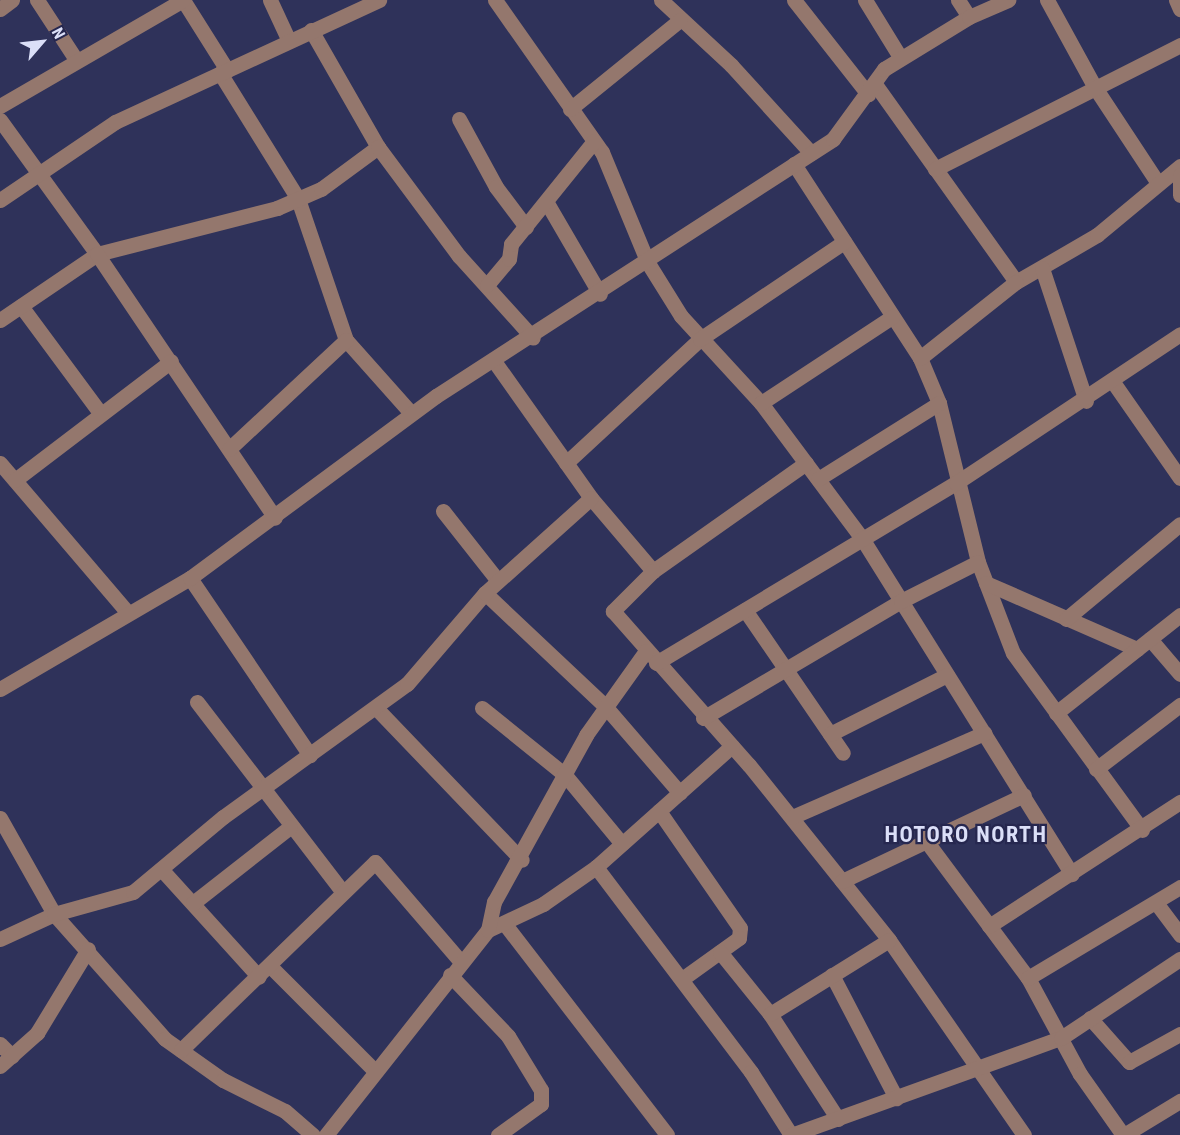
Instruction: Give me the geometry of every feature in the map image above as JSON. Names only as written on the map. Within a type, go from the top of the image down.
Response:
[{"type":"street","points":[[0,9],[12,0]]},
{"type":"street","points":[[37,0],[75,58]]},
{"type":"street","points":[[0,106],[75,58],[183,0],[298,199],[346,340],[411,413]]},
{"type":"street","points":[[270,0],[289,41]]},
{"type":"street","points":[[0,200],[115,122],[379,0]]},
{"type":"street","points":[[495,0],[594,141],[619,187],[648,263],[700,339],[761,403],[863,540],[1072,874]]},
{"type":"street","points":[[661,0],[731,65],[811,153]]},
{"type":"street","points":[[794,0],[871,89],[934,169],[1016,282]]},
{"type":"street","points":[[865,0],[900,57]]},
{"type":"street","points":[[958,0],[969,17]]},
{"type":"street","points":[[0,689],[190,578],[274,518],[411,413],[533,338],[833,139],[871,89],[900,57],[969,17],[1008,0]]},
{"type":"street","points":[[1047,0],[1094,86],[1156,180]]},
{"type":"street","points":[[1176,0],[1180,9]]},
{"type":"street","points":[[570,109],[680,20]]},
{"type":"street","points":[[311,30],[378,147],[487,285],[533,338]]},
{"type":"street","points":[[934,169],[1094,86],[1180,45]]},
{"type":"street","points":[[459,119],[496,187],[526,227]]},
{"type":"street","points":[[0,120],[171,361],[274,518]]},
{"type":"street","points":[[487,285],[526,227],[594,141]]},
{"type":"street","points":[[0,320],[97,254],[202,230],[298,199],[378,147]]},
{"type":"street","points":[[794,164],[920,358],[939,403],[956,483],[978,562],[1014,653],[1142,830]]},
{"type":"street","points":[[920,358],[1016,282],[1097,234],[1156,180],[1180,166]]},
{"type":"street","points":[[1180,176],[1180,195]]},
{"type":"street","points":[[547,203],[600,294]]},
{"type":"street","points":[[566,463],[700,339],[844,242]]},
{"type":"street","points":[[1042,268],[1086,401]]},
{"type":"street","points":[[21,306],[101,414]]},
{"type":"street","points":[[761,403],[892,317]]},
{"type":"street","points":[[488,930],[494,902],[522,860],[604,705],[651,657],[745,610],[863,540],[1086,401],[1180,334]]},
{"type":"street","points":[[229,449],[346,340]]},
{"type":"street","points":[[15,480],[171,361]]},
{"type":"street","points":[[494,361],[591,498],[653,571]]},
{"type":"street","points":[[1113,382],[1180,478]]},
{"type":"street","points":[[818,479],[939,403]]},
{"type":"street","points":[[0,463],[128,613]]},
{"type":"street","points":[[807,463],[653,571],[613,611],[703,718],[732,746],[792,817],[889,940],[1024,1135]]},
{"type":"street","points":[[0,939],[54,914],[113,902],[162,870],[260,790],[378,709],[407,684],[485,593],[591,498]]},
{"type":"street","points":[[443,511],[498,581]]},
{"type":"street","points":[[1066,619],[1180,524]]},
{"type":"street","points":[[703,718],[901,601],[978,562]]},
{"type":"street","points":[[190,578],[310,754]]},
{"type":"street","points":[[986,583],[1137,649]]},
{"type":"street","points":[[485,593],[604,705],[680,793]]},
{"type":"street","points":[[745,610],[843,753]]},
{"type":"street","points":[[1056,713],[1180,615]]},
{"type":"street","points":[[1150,639],[1180,674]]},
{"type":"street","points":[[830,734],[947,675]]},
{"type":"street","points":[[197,702],[260,790],[342,891]]},
{"type":"street","points":[[1096,769],[1180,705]]},
{"type":"street","points":[[482,708],[565,775],[622,844]]},
{"type":"street","points":[[378,709],[522,860]]},
{"type":"street","points":[[792,817],[984,733]]},
{"type":"street","points":[[326,1135],[374,1070],[488,930],[504,923],[596,867],[732,746]]},
{"type":"street","points":[[842,881],[924,838],[1024,795]]},
{"type":"street","points":[[989,926],[1142,830],[1180,802]]},
{"type":"street","points":[[659,811],[740,928],[739,938],[682,979]]},
{"type":"street","points":[[0,818],[54,914],[88,949],[136,1009],[181,1050],[224,1080],[285,1111],[313,1135]]},
{"type":"street","points":[[193,903],[290,827]]},
{"type":"street","points":[[924,838],[1028,978],[1061,1038],[1124,1135],[1180,1101]]},
{"type":"street","points":[[181,1050],[265,971],[368,865],[381,865],[461,962]]},
{"type":"street","points":[[596,867],[682,979],[791,1135],[815,1131],[838,1119],[979,1070],[1061,1038],[1180,959]]},
{"type":"street","points":[[162,870],[193,903],[265,971],[374,1070]]},
{"type":"street","points":[[1028,978],[1157,904],[1180,887]]},
{"type":"street","points":[[1157,904],[1180,935]]},
{"type":"street","points":[[504,923],[667,1135]]},
{"type":"street","points":[[770,1014],[889,940]]},
{"type":"street","points":[[0,1044],[6,1061],[37,1033],[88,949]]},
{"type":"street","points":[[720,952],[770,1014],[838,1119]]},
{"type":"street","points":[[450,975],[508,1036],[541,1090],[541,1104],[498,1135]]},
{"type":"street","points":[[832,975],[896,1098]]},
{"type":"street","points":[[1090,1018],[1129,1062],[1180,1034]]},
{"type":"district","name":"HOTORO NORTH","points":[[966,835]]}]
